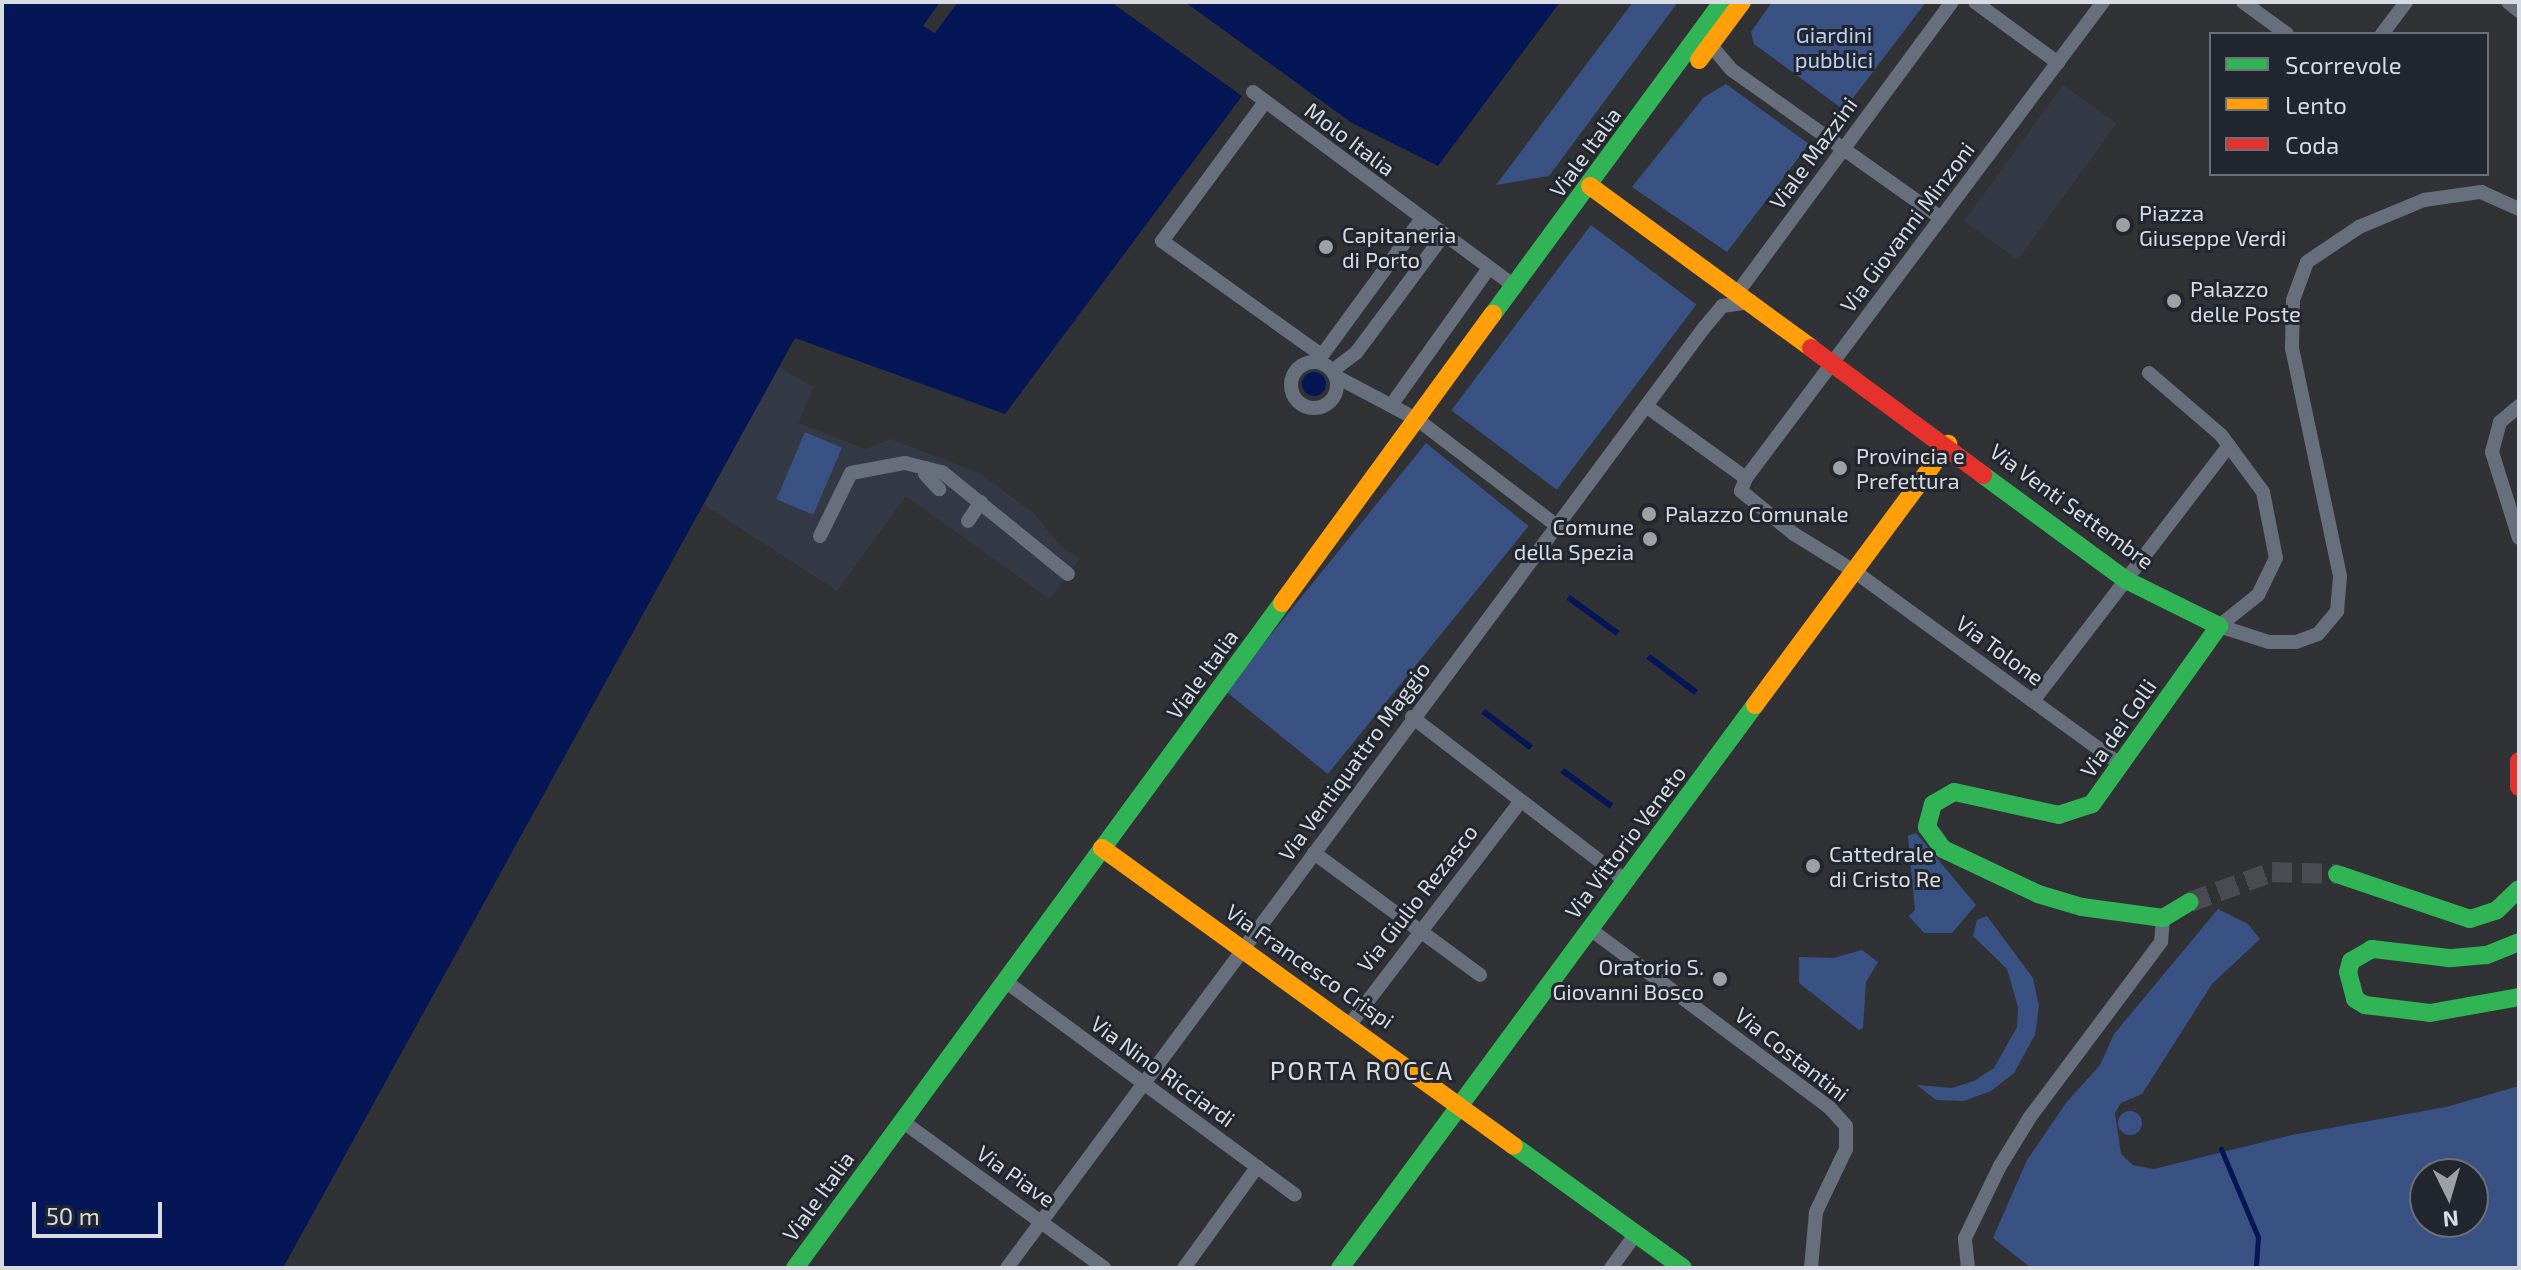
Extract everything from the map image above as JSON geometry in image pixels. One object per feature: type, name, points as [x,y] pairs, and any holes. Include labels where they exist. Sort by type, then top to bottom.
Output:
[{"type":"street","name":"Viale Italia","points":[[1647,108],[1673,96],[1742,2]]},
{"type":"street","name":"Viale Mazzini","points":[[1745,297],[1843,150],[1952,2]]},
{"type":"street","points":[[1975,2],[2058,63]]},
{"type":"street","name":"Via Giovanni Minzoni","points":[[1743,484],[2103,2]]},
{"type":"street","points":[[2243,2],[2261,7],[2285,32]]},
{"type":"street","points":[[2384,32],[2406,2]]},
{"type":"street","points":[[2508,2],[2519,11]]},
{"type":"street","name":"Viale Italia","points":[[795,1268],[1590,186],[1717,8]]},
{"type":"street","points":[[1717,8],[1708,47],[1843,150],[1941,218]]},
{"type":"street","name":"Molo Italia","points":[[1318,358],[1162,241],[1259,97],[1421,220],[1516,287]]},
{"type":"street","name":"Via Venti Settembre","points":[[1590,186],[1948,444],[2126,580],[2219,626],[2269,642],[2296,642],[2318,634],[2337,611],[2340,576],[2292,348],[2293,300],[2307,262],[2359,227],[2424,200],[2481,192],[2519,209]]},
{"type":"street","points":[[1334,373],[1337,390],[1329,403],[1314,408],[1300,403],[1292,390],[1293,376],[1302,365],[1318,358],[1421,220]]},
{"type":"street","points":[[1334,373],[1356,353],[1443,236]]},
{"type":"street","points":[[1392,404],[1489,268]]},
{"type":"street","name":"Via Ventiquattro Maggio","points":[[1007,1268],[1412,717],[1722,306],[1745,297]]},
{"type":"street","points":[[1318,358],[1334,373],[1418,420],[1557,526]]},
{"type":"street","name":"Via dei Colli","points":[[2149,373],[2198,412],[2229,446],[2263,492],[2276,558],[2258,595],[2219,626],[2092,804],[2072,814],[1954,792],[1933,804],[1927,827],[1943,849],[2002,881],[2082,907],[2163,918]]},
{"type":"street","points":[[1646,406],[1743,484],[1820,553],[1854,571]]},
{"type":"street","points":[[2519,406],[2500,422],[2492,452],[2519,538]]},
{"type":"street","name":"Via Vittorio Veneto","points":[[1340,1268],[1948,444]]},
{"type":"street","points":[[2033,701],[2229,446]]},
{"type":"street","points":[[820,536],[851,473],[905,463],[942,472],[1068,574]]},
{"type":"street","points":[[926,468],[925,474],[939,489]]},
{"type":"street","points":[[968,521],[981,502]]},
{"type":"street","name":"Via Tolone","points":[[1854,571],[2121,765]]},
{"type":"street","points":[[1412,717],[1626,881]]},
{"type":"street","points":[[2519,761],[2519,787]]},
{"type":"street","name":"Via Giulio Rezasco","points":[[1351,1023],[1419,929],[1520,802]]},
{"type":"street","name":"Via Francesco Crispi","points":[[1102,848],[1351,1023],[1683,1268]]},
{"type":"street","points":[[1314,853],[1480,975]]},
{"type":"street","points":[[2337,874],[2470,919],[2497,910],[2519,889]]},
{"type":"street","points":[[1968,1268],[1965,1238],[2000,1166],[2030,1117],[2161,942],[2163,918],[2190,902]]},
{"type":"street","name":"Via Costantini","points":[[1590,929],[1829,1107],[1846,1126],[1846,1149],[1816,1212],[1811,1268]]},
{"type":"street","points":[[2519,942],[2486,955],[2449,958],[2372,949],[2351,961],[2348,972],[2355,999],[2365,1005],[2430,1013],[2519,997]]},
{"type":"street","name":"Via Nino Ricciardi","points":[[1005,981],[1295,1195]]},
{"type":"street","name":"Via Piave","points":[[902,1121],[1104,1268]]},
{"type":"street","points":[[1184,1268],[1257,1167]]},
{"type":"street","points":[[1611,1268],[1635,1235]]},
{"type":"shaded area","points":[[2,2],[940,2],[923,26],[935,33],[958,2],[1111,2],[1242,96],[1005,414],[795,338],[283,1268],[2,1268]]},
{"type":"shaded area","points":[[1185,2],[1560,2],[1438,166],[1352,123]]},
{"type":"shaded area","points":[[2063,85],[2116,124],[2018,260],[1964,221]]},
{"type":"shaded area","points":[[778,367],[814,387],[798,423],[866,449],[891,439],[979,473],[1035,514],[1060,546],[1080,558],[1050,599],[906,496],[837,591],[703,504]]},
{"type":"shaded area","points":[[1314,372],[1323,375],[1326,384],[1323,393],[1314,396],[1305,393],[1302,384],[1305,375]]},
{"type":"shaded area","points":[[1570,595],[1619,631],[1616,636],[1566,600]]},
{"type":"shaded area","points":[[1650,654],[1698,690],[1694,695],[1646,659]]},
{"type":"shaded area","points":[[1485,709],[1533,745],[1529,750],[1481,714]]},
{"type":"shaded area","points":[[1564,768],[1613,804],[1610,809],[1560,773]]},
{"type":"green space","points":[[1633,2],[1678,2],[1549,176],[1496,185]]},
{"type":"green space","name":"Giardini pubblici","points":[[1772,2],[1926,2],[1844,110],[1754,44],[1751,32]]},
{"type":"green space","points":[[1726,84],[1809,144],[1727,252],[1632,187],[1704,97]]},
{"type":"green space","points":[[1591,225],[1696,304],[1557,490],[1451,410]]},
{"type":"green space","points":[[805,432],[842,448],[813,515],[776,499]]},
{"type":"green space","points":[[1426,443],[1529,526],[1328,774],[1225,691]]},
{"type":"green space","points":[[1916,833],[1976,905],[1952,933],[1924,933],[1909,916],[1915,910],[1908,836]]},
{"type":"green space","points":[[2218,909],[2248,924],[2260,939],[2212,984],[2142,1094],[2121,1103],[2115,1113],[2121,1154],[2133,1165],[2154,1169],[2292,1135],[2446,1107],[2519,1086],[2519,1268],[2031,1268],[1993,1238],[2027,1160],[2066,1103],[2100,1065],[2114,1034]]},
{"type":"green space","points":[[1987,916],[2033,978],[2039,1006],[2035,1035],[2014,1073],[1991,1091],[1964,1101],[1936,1100],[1917,1085],[1952,1088],[1974,1081],[1994,1068],[2017,1027],[2018,1007],[2007,969],[1973,936],[1977,920]]},
{"type":"green space","points":[[1862,950],[1878,962],[1866,982],[1863,1028],[1859,1030],[1799,983],[1799,957],[1833,958]]},
{"type":"green space","points":[[2130,1111],[2139,1114],[2142,1123],[2139,1132],[2130,1135],[2121,1132],[2118,1123],[2121,1114]]},
{"type":"waterway","points":[[2221,1149],[2258,1237],[2256,1268]]},
{"type":"tunnel","points":[[2190,902],[2272,872],[2337,874]]},
{"type":"traffic: fast","points":[[1493,314],[1722,2]]},
{"type":"traffic: fast","points":[[1983,475],[2126,580],[2219,626],[2092,804],[2059,815],[1954,792],[1933,804],[1927,827],[1943,849],[2038,894],[2082,907],[2163,918],[2190,902]]},
{"type":"traffic: fast","points":[[795,1268],[1282,603]]},
{"type":"traffic: fast","points":[[1340,1268],[1755,705]]},
{"type":"traffic: fast","points":[[2337,874],[2470,919],[2497,910],[2519,889]]},
{"type":"traffic: fast","points":[[2519,942],[2486,955],[2449,958],[2372,949],[2351,961],[2348,972],[2355,999],[2365,1005],[2430,1013],[2519,997]]},
{"type":"traffic: fast","points":[[1514,1146],[1683,1268]]},
{"type":"traffic: slow","points":[[1699,60],[1742,2]]},
{"type":"traffic: slow","points":[[1590,186],[1811,348]]},
{"type":"traffic: slow","points":[[1282,603],[1493,314]]},
{"type":"traffic: slow","points":[[1755,705],[1948,444]]},
{"type":"traffic: slow","points":[[1102,848],[1514,1146]]},
{"type":"traffic: jam","points":[[1811,348],[1983,475]]},
{"type":"traffic: jam","points":[[2519,761],[2519,787]]},
{"type":"place","name":"Piazza Giuseppe Verdi","points":[[2123,225]]},
{"type":"place","name":"Capitaneria di Porto","points":[[1326,247]]},
{"type":"place","name":"Palazzo delle Poste","points":[[2174,301]]},
{"type":"place","name":"Provincia e Prefettura","points":[[1840,468]]},
{"type":"place","name":"Palazzo Comunale","points":[[1649,514]]},
{"type":"place","name":"Comune della Spezia","points":[[1650,539]]},
{"type":"place","name":"Cattedrale di Cristo Re","points":[[1813,866]]},
{"type":"place","name":"Oratorio S. Giovanni Bosco","points":[[1720,979]]},
{"type":"district","name":"PORTA ROCCA","points":[[1362,1070]]}]
